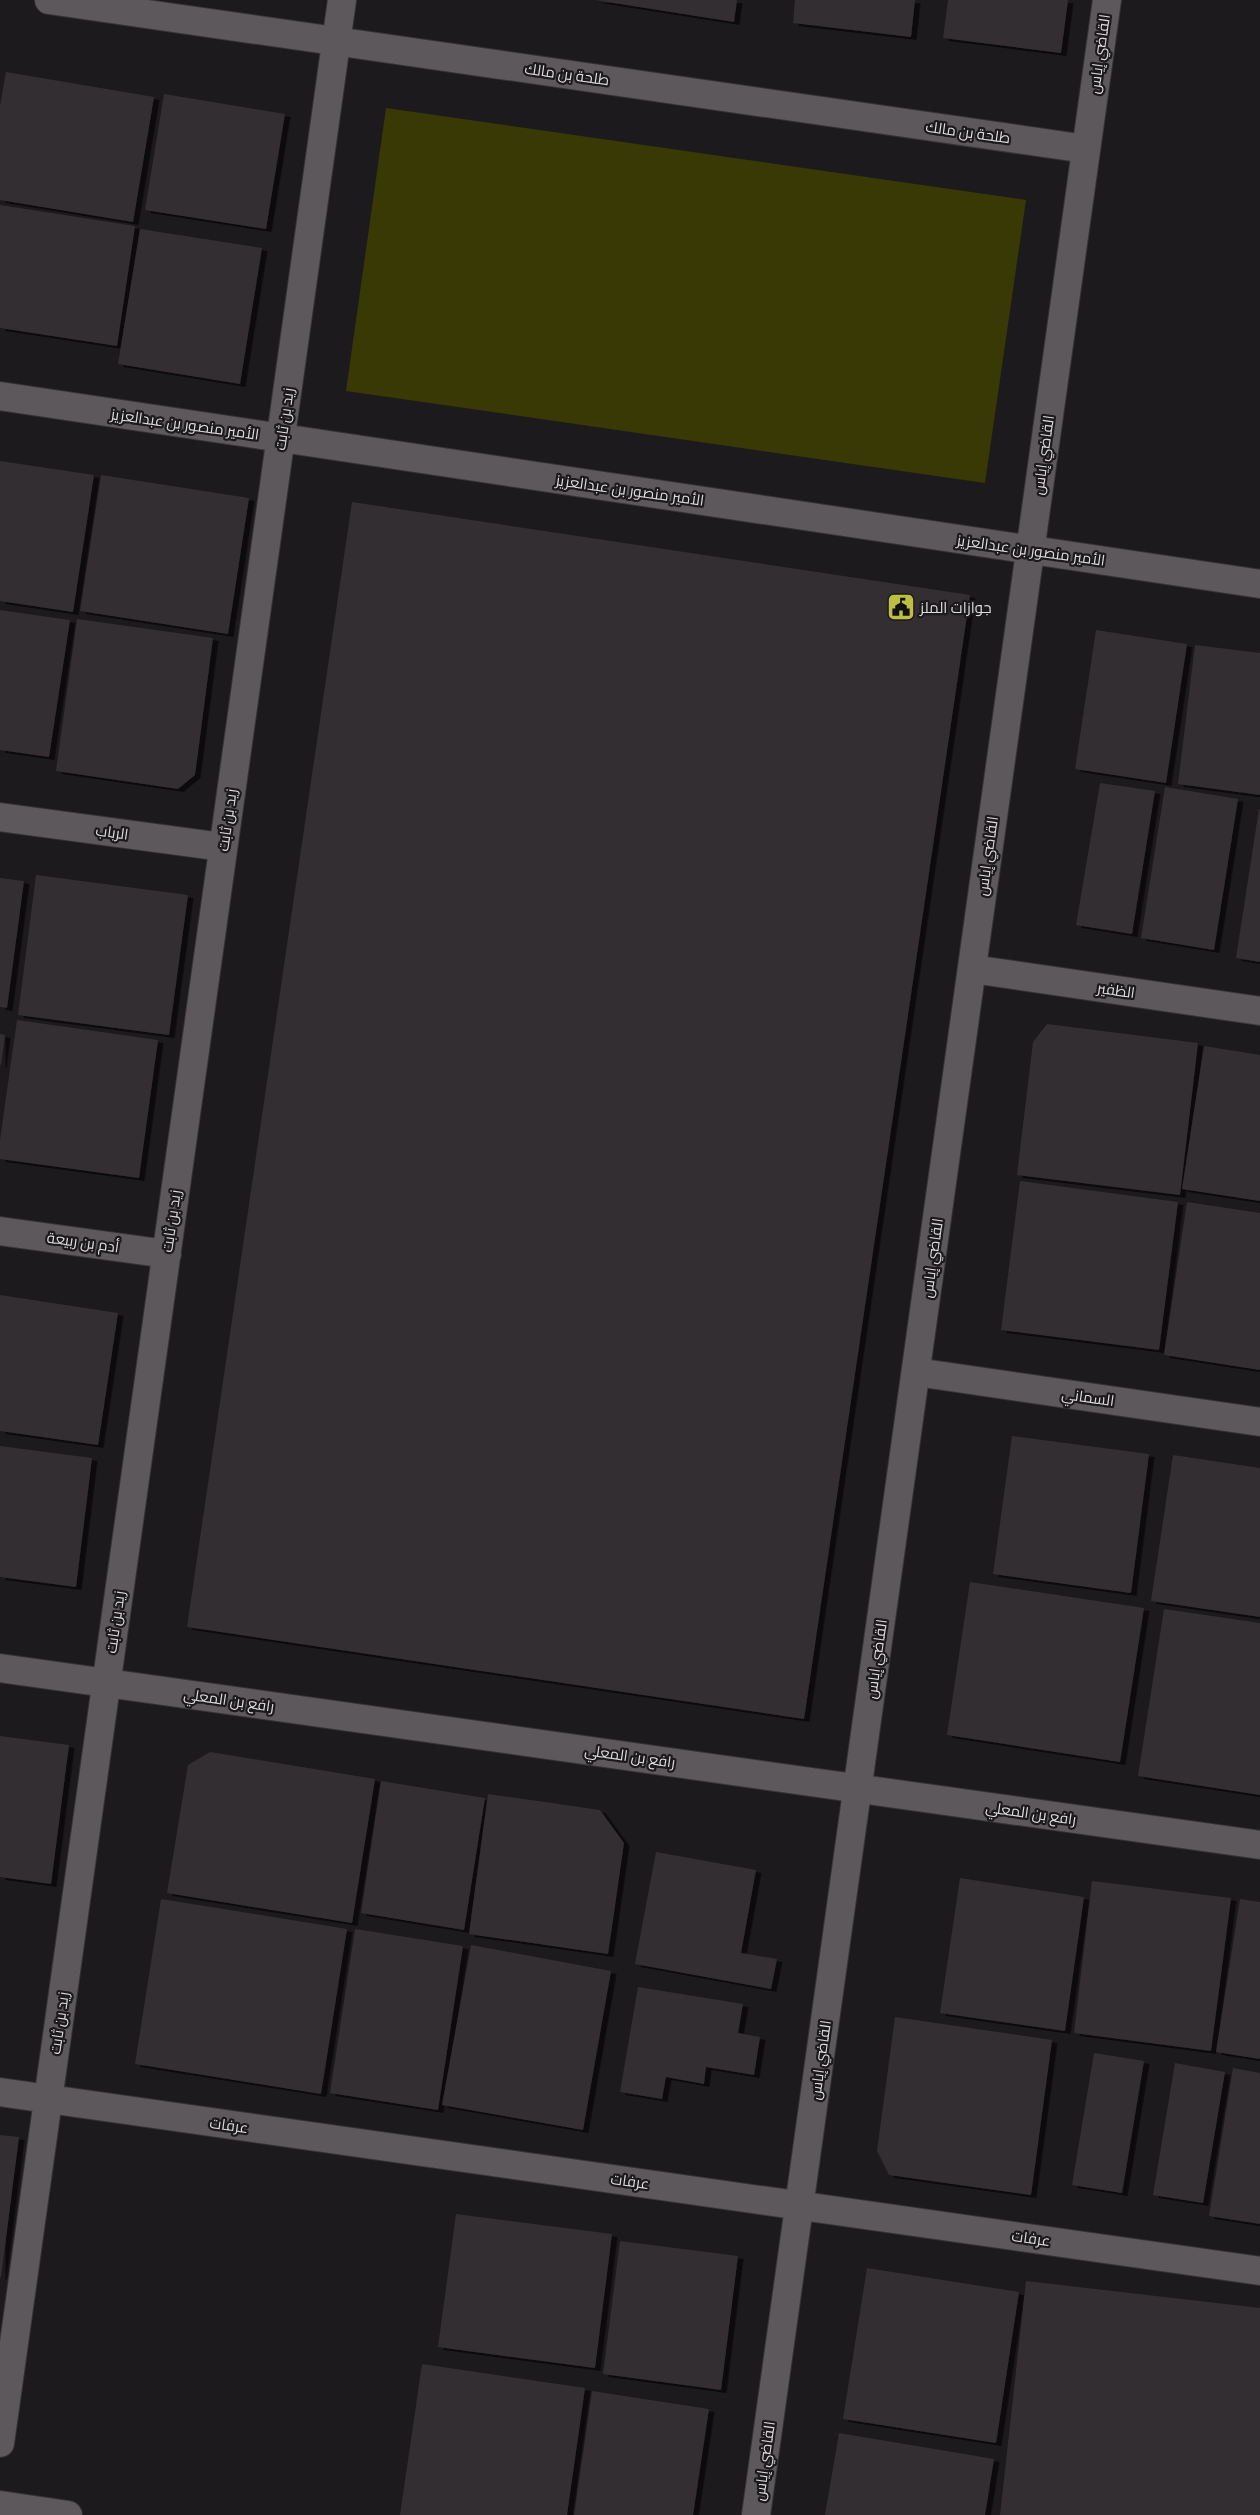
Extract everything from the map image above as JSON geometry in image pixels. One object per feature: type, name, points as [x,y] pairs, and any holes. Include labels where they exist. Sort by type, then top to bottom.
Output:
[{"type":"street","name":"طلحة بن مالك","points":[[49,0],[1086,149]]},
{"type":"street","name":"زيد بن ثابت","points":[[0,2443],[342,0]]},
{"type":"street","name":"القاضي إياس","points":[[756,2515],[1106,0]]},
{"type":"street","name":"الأمير منصور بن عبدالعزيز","points":[[0,396],[1260,584]]},
{"type":"street","name":"الرباب","points":[[0,817],[223,847]]},
{"type":"street","name":"الظفير","points":[[972,969],[1260,1011]]},
{"type":"street","name":"أدم بن ربيعة","points":[[0,1231],[167,1254]]},
{"type":"street","name":"السماني","points":[[916,1372],[1260,1422]]},
{"type":"street","name":"رافع بن المعلي","points":[[0,1668],[1260,1845]]},
{"type":"street","name":"عرفات","points":[[0,2092],[1260,2271]]},
{"type":"street","points":[[0,2505],[68,2515]]},
{"type":"shaded area","points":[[386,108],[1026,200],[985,483],[346,391]]},
{"type":"building","points":[[595,0],[737,0],[734,22]]},
{"type":"building","points":[[795,0],[915,0],[911,37],[793,23]]},
{"type":"building","points":[[948,0],[1068,0],[1061,53],[943,38]]},
{"type":"building","points":[[6,72],[154,97],[133,222],[0,200],[0,106]]},
{"type":"building","points":[[164,94],[285,114],[266,229],[145,210]]},
{"type":"building","points":[[0,205],[135,226],[117,346],[0,328]]},
{"type":"building","points":[[140,229],[262,248],[240,384],[118,364]]},
{"type":"building","points":[[0,461],[94,475],[73,612],[0,601]]},
{"type":"building","points":[[101,475],[249,498],[228,634],[80,611]]},
{"type":"building","name":"جوازات الملز","points":[[352,502],[970,595],[804,1719],[187,1627]]},
{"type":"building","points":[[0,610],[70,620],[49,757],[0,750]]},
{"type":"building","points":[[77,619],[213,638],[195,775],[178,789],[56,771]]},
{"type":"building","points":[[1096,630],[1187,644],[1166,783],[1075,769]]},
{"type":"building","points":[[1195,645],[1260,653],[1260,795],[1178,784]]},
{"type":"building","points":[[1100,783],[1155,791],[1132,934],[1076,925]]},
{"type":"building","points":[[1165,787],[1238,799],[1214,950],[1141,938]]},
{"type":"building","points":[[1260,809],[1260,962],[1236,958]]},
{"type":"building","points":[[36,875],[188,895],[169,1035],[18,1015]]},
{"type":"building","points":[[0,878],[24,881],[7,1008],[0,1007]]},
{"type":"building","points":[[17,1020],[158,1040],[139,1178],[0,1159],[0,1140]]},
{"type":"building","points":[[1047,1024],[1198,1043],[1180,1195],[1017,1175],[1033,1042]]},
{"type":"building","points":[[0,1034],[5,1035],[1,1065],[0,1065]]},
{"type":"building","points":[[1204,1046],[1260,1055],[1260,1201],[1182,1189]]},
{"type":"building","points":[[1020,1181],[1178,1202],[1159,1350],[1001,1330]]},
{"type":"building","points":[[1187,1202],[1260,1213],[1260,1370],[1164,1355]]},
{"type":"building","points":[[0,1295],[118,1313],[98,1445],[0,1431]]},
{"type":"building","points":[[1012,1436],[1149,1454],[1131,1593],[993,1574]]},
{"type":"building","points":[[0,1446],[92,1458],[76,1587],[0,1577]]},
{"type":"building","points":[[1173,1455],[1260,1468],[1260,1617],[1151,1601]]},
{"type":"building","points":[[970,1582],[1144,1608],[1120,1762],[947,1735]]},
{"type":"building","points":[[1164,1609],[1260,1623],[1260,1795],[1138,1776]]},
{"type":"building","points":[[0,1736],[69,1745],[51,1884],[0,1877]]},
{"type":"building","points":[[210,1752],[375,1779],[352,1923],[167,1893],[188,1765]]},
{"type":"building","points":[[381,1781],[485,1798],[464,1930],[361,1913]]},
{"type":"building","points":[[488,1794],[600,1810],[624,1843],[608,1954],[469,1934]]},
{"type":"building","points":[[656,1852],[756,1870],[741,1953],[777,1959],[771,1989],[635,1964]]},
{"type":"building","points":[[960,1878],[1084,1897],[1065,2031],[940,2013]]},
{"type":"building","points":[[1092,1881],[1231,1898],[1211,2051],[1074,2033]]},
{"type":"building","points":[[161,1899],[347,1929],[321,2094],[135,2064]]},
{"type":"building","points":[[1240,1899],[1260,1902],[1260,2059],[1216,2052]]},
{"type":"building","points":[[355,1929],[463,1946],[438,2110],[330,2093]]},
{"type":"building","points":[[471,1945],[611,1971],[583,2130],[442,2105]]},
{"type":"building","points":[[638,1987],[743,2004],[738,2033],[760,2037],[754,2075],[706,2067],[704,2084],[666,2077],[662,2099],[620,2092]]},
{"type":"building","points":[[895,2017],[1052,2040],[1031,2195],[889,2175],[877,2151]]},
{"type":"building","points":[[1094,2053],[1144,2061],[1122,2193],[1072,2185]]},
{"type":"building","points":[[1175,2063],[1225,2072],[1203,2203],[1153,2195]]},
{"type":"building","points":[[1233,2068],[1260,2073],[1260,2224],[1209,2216]]},
{"type":"building","points":[[0,2135],[19,2137],[1,2277],[0,2277]]},
{"type":"building","points":[[456,2214],[612,2234],[595,2368],[438,2347]]},
{"type":"building","points":[[620,2241],[738,2256],[721,2390],[603,2374]]},
{"type":"building","points":[[867,2268],[1019,2292],[996,2443],[843,2419]]},
{"type":"building","points":[[1026,2281],[1260,2308],[1260,2515],[1000,2515]]},
{"type":"building","points":[[422,2364],[585,2388],[567,2515],[400,2515]]},
{"type":"building","points":[[592,2391],[709,2409],[693,2515],[574,2515]]},
{"type":"building","points":[[839,2433],[994,2459],[985,2515],[825,2515]]},
{"type":"place","name":"جوازات الملز","points":[[901,607]]}]
